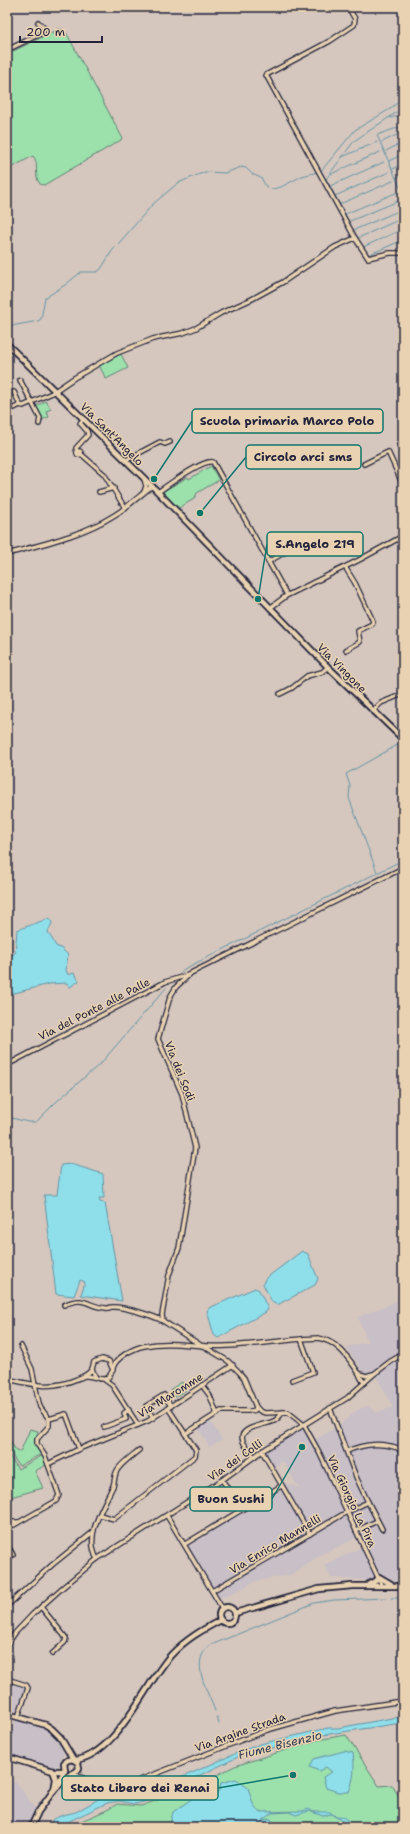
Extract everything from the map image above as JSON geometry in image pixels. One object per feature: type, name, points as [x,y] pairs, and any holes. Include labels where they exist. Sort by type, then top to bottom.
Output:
[{"type":"main road","name":"Via Sant'Angelo","points":[[7,344],[158,492],[270,608]]},
{"type":"main road","name":"Via Vingone","points":[[270,608],[328,667],[403,739]]},
{"type":"main road","points":[[366,1585],[376,1582],[379,1577],[386,1582],[397,1586]]},
{"type":"main road","points":[[235,1614],[309,1591],[366,1585],[403,1586]]},
{"type":"main road","points":[[229,1607],[233,1609],[235,1614],[235,1618],[231,1622],[226,1623],[221,1620],[219,1615],[222,1608],[229,1607]]},
{"type":"main road","points":[[53,1791],[68,1776],[78,1769],[87,1757],[107,1742],[125,1722],[170,1655],[192,1636],[221,1620]]},
{"type":"main road","points":[[7,1714],[46,1725],[52,1729],[60,1737],[73,1759],[78,1762],[78,1769]]},
{"type":"main road","points":[[7,1757],[53,1771],[64,1771],[72,1774]]},
{"type":"main road","points":[[31,1827],[38,1812],[53,1791],[64,1771],[63,1766],[66,1761],[87,1757]]},
{"type":"main road","points":[[53,1771],[56,1779],[53,1791]]},
{"type":"street","points":[[348,7],[355,19],[354,25],[330,41],[266,74],[366,257],[403,253]]},
{"type":"street","points":[[7,50],[42,33],[45,29],[38,22]]},
{"type":"street","points":[[14,408],[20,405],[23,406],[52,393],[117,353],[153,339],[183,333],[196,328],[221,313],[252,299],[283,282],[335,247],[355,238]]},
{"type":"street","points":[[20,380],[40,418],[39,424]]},
{"type":"street","points":[[14,392],[20,405]]},
{"type":"street","points":[[84,418],[80,423],[87,431],[88,435],[85,440],[78,445],[79,453],[104,473],[125,508]]},
{"type":"street","points":[[126,460],[160,442],[165,444],[170,442]]},
{"type":"street","points":[[403,443],[399,445],[403,454]]},
{"type":"street","points":[[364,464],[388,452],[403,485]]},
{"type":"street","points":[[158,492],[196,468],[211,461],[215,464],[287,595]]},
{"type":"street","points":[[144,478],[146,486],[144,493]]},
{"type":"street","points":[[7,554],[84,531],[107,520],[125,508],[152,486]]},
{"type":"street","points":[[99,492],[114,488]]},
{"type":"street","points":[[268,562],[312,537]]},
{"type":"street","points":[[270,608],[287,595],[402,538]]},
{"type":"street","points":[[345,567],[355,583],[373,621],[371,625],[358,631],[360,642],[346,650]]},
{"type":"street","points":[[280,694],[292,688],[307,676],[322,672],[328,667]]},
{"type":"street","points":[[373,711],[381,703],[403,694]]},
{"type":"street","name":"Via dei Sodi","points":[[163,1322],[162,1315],[169,1275],[179,1248],[195,1148],[182,1094],[158,1039],[170,997],[176,987],[191,973],[403,868]]},
{"type":"street","name":"Via del Ponte alle Palle","points":[[7,1065],[166,982],[191,973]]},
{"type":"street","points":[[64,1305],[73,1301],[82,1301],[107,1309],[112,1307],[138,1312],[157,1318],[233,1365],[244,1378],[256,1407],[265,1413],[289,1413],[304,1425]]},
{"type":"street","points":[[112,1385],[111,1376],[117,1361],[132,1350],[145,1346],[166,1343],[204,1347],[318,1338],[338,1346],[365,1382]]},
{"type":"street","points":[[292,1380],[313,1372],[301,1339]]},
{"type":"street","points":[[194,1340],[194,1346]]},
{"type":"street","points":[[7,1526],[14,1525],[57,1499],[59,1492],[48,1464],[36,1444],[36,1438],[50,1426],[49,1419],[40,1407],[32,1369],[21,1346]]},
{"type":"street","name":"Via dei Colli","points":[[7,1643],[21,1626],[41,1607],[97,1559],[167,1516],[222,1480],[262,1451],[347,1398],[374,1374],[403,1354]]},
{"type":"street","points":[[7,1379],[44,1387],[60,1386],[85,1376],[92,1369],[94,1362],[99,1359],[117,1361]]},
{"type":"street","points":[[109,1361],[113,1368]]},
{"type":"street","name":"Via Maromme","points":[[48,1464],[79,1449],[153,1418],[233,1365]]},
{"type":"street","points":[[92,1369],[96,1378]]},
{"type":"street","points":[[362,1377],[374,1374]]},
{"type":"street","points":[[85,1376],[105,1380],[112,1385],[138,1425]]},
{"type":"street","points":[[105,1380],[111,1376]]},
{"type":"street","points":[[359,1388],[362,1377]]},
{"type":"street","points":[[204,1388],[210,1396],[217,1414]]},
{"type":"street","points":[[100,1515],[114,1519],[194,1458],[196,1450],[185,1434],[164,1396],[146,1406],[153,1418]]},
{"type":"street","points":[[185,1434],[222,1411],[252,1411],[256,1407]]},
{"type":"street","points":[[330,1408],[356,1477],[382,1529]]},
{"type":"street","points":[[104,1428],[126,1419],[124,1413],[129,1410]]},
{"type":"street","points":[[49,1419],[71,1412]]},
{"type":"street","points":[[254,1457],[243,1442],[242,1438],[244,1432],[248,1429],[273,1422],[283,1412]]},
{"type":"street","points":[[66,1414],[79,1449]]},
{"type":"street","points":[[68,1419],[73,1418]]},
{"type":"street","points":[[70,1424],[75,1422]]},
{"type":"street","name":"Via Giorgio La Pira","points":[[304,1425],[319,1452],[382,1586]]},
{"type":"street","points":[[74,1436],[79,1434]]},
{"type":"street","points":[[347,1450],[374,1443],[388,1444],[398,1448],[403,1455]]},
{"type":"street","points":[[398,1448],[403,1446]]},
{"type":"street","points":[[97,1559],[94,1551],[94,1532],[100,1515],[115,1481],[118,1469],[138,1450]]},
{"type":"street","points":[[262,1451],[310,1534]]},
{"type":"street","points":[[222,1480],[243,1510]]},
{"type":"street","points":[[184,1544],[282,1486]]},
{"type":"street","name":"Via Enrico Mannelli","points":[[212,1592],[347,1512],[368,1502]]},
{"type":"street","points":[[167,1516],[222,1608]]},
{"type":"street","points":[[356,1531],[377,1521]]},
{"type":"street","points":[[7,1522],[18,1522]]},
{"type":"street","points":[[7,1606],[58,1560],[94,1532]]},
{"type":"street","points":[[7,1544],[13,1555]]},
{"type":"street","points":[[41,1607],[66,1638],[65,1642],[52,1654]]},
{"type":"street","points":[[7,1679],[26,1685],[28,1688],[18,1717]]},
{"type":"street","name":"Via Argine Strada","points":[[72,1774],[86,1779],[136,1782],[267,1730],[336,1711],[403,1701]]},
{"type":"street","points":[[78,1769],[82,1777],[86,1779]]},
{"type":"shaded area","points":[[403,1299],[403,1582],[331,1578],[324,1565],[361,1548],[356,1538],[320,1555],[294,1574],[256,1581],[214,1602],[181,1543],[284,1483],[299,1488],[283,1461],[274,1467],[261,1448],[303,1422],[315,1440],[341,1424],[357,1410],[368,1406],[376,1413],[393,1407],[373,1370],[369,1373],[363,1372],[346,1347],[368,1342],[358,1317]]},
{"type":"shaded area","points":[[210,1421],[222,1439],[210,1447],[198,1428]]},
{"type":"shaded area","points":[[7,1679],[31,1687],[20,1716],[7,1711]]},
{"type":"shaded area","points":[[16,1718],[47,1728],[59,1739],[64,1752],[58,1769],[7,1754]]},
{"type":"shaded area","points":[[16,1782],[36,1809],[29,1827],[7,1827],[7,1787]]},
{"type":"green space","points":[[59,29],[63,30],[67,34],[122,137],[121,140],[44,185],[40,184],[38,181],[36,162],[33,156],[7,170],[7,54]]},
{"type":"green space","points":[[121,354],[128,368],[106,379],[99,365]]},
{"type":"green space","points":[[46,401],[51,409],[46,411],[49,417],[42,420],[36,406]]},
{"type":"green space","points":[[211,466],[219,480],[197,493],[194,499],[177,509],[162,492],[188,477],[189,479]]},
{"type":"green space","points":[[182,1382],[186,1390],[175,1397],[171,1389]]},
{"type":"green space","points":[[30,1429],[38,1431],[34,1444],[41,1454],[19,1466],[7,1448],[7,1436],[17,1452],[21,1450]]},
{"type":"green space","points":[[7,1452],[18,1469],[43,1455],[46,1465],[35,1471],[43,1488],[7,1498]]},
{"type":"green space","points":[[346,1735],[379,1786],[392,1785],[403,1803],[403,1827],[67,1827],[107,1810],[117,1804],[141,1806],[188,1789],[235,1766],[317,1740]]},
{"type":"water","points":[[50,918],[52,923],[48,932],[56,946],[68,955],[66,970],[68,975],[74,973],[79,981],[70,987],[67,983],[49,984],[7,995],[7,958],[15,953],[17,930]]},
{"type":"water","points":[[71,1164],[103,1174],[104,1198],[99,1198],[100,1202],[105,1203],[122,1301],[81,1295],[85,1282],[80,1280],[74,1296],[56,1294],[44,1195],[57,1195],[61,1165]]},
{"type":"water","points":[[302,1251],[308,1254],[318,1279],[315,1285],[277,1305],[272,1302],[263,1284],[265,1279]]},
{"type":"water","points":[[255,1288],[259,1290],[268,1309],[266,1312],[218,1338],[214,1335],[207,1311],[209,1308]]},
{"type":"water","name":"Fiume Bisenzio","points":[[403,1716],[403,1723],[323,1735],[240,1756],[144,1802],[134,1804],[119,1801],[107,1803],[57,1827],[48,1827],[53,1819],[76,1812],[102,1797],[114,1793],[135,1799],[143,1797],[158,1788],[260,1744],[328,1728],[338,1728]]},
{"type":"water","points":[[344,1751],[353,1753],[353,1778],[349,1792],[338,1792],[326,1788],[323,1777],[332,1772],[326,1767],[319,1771],[310,1767],[314,1759]]},
{"type":"water","points":[[236,1779],[248,1788],[253,1804],[259,1812],[303,1811],[309,1809],[313,1812],[330,1812],[336,1817],[346,1819],[350,1822],[352,1827],[331,1814],[323,1816],[309,1811],[296,1815],[289,1812],[272,1813],[262,1820],[271,1819],[276,1827],[166,1827],[170,1824],[173,1812],[200,1793],[208,1798],[219,1791],[221,1783]]},
{"type":"waterway","points":[[321,171],[355,130],[390,109],[403,98]]},
{"type":"waterway","points":[[359,241],[326,179],[354,141],[403,108]]},
{"type":"waterway","points":[[390,118],[403,115]]},
{"type":"waterway","points":[[403,126],[377,135],[403,194]]},
{"type":"waterway","points":[[382,142],[403,132]]},
{"type":"waterway","points":[[342,157],[377,142]]},
{"type":"waterway","points":[[386,151],[403,142]]},
{"type":"waterway","points":[[331,174],[380,152]]},
{"type":"waterway","points":[[389,161],[403,154]]},
{"type":"waterway","points":[[330,186],[384,162]]},
{"type":"waterway","points":[[393,169],[403,164]]},
{"type":"waterway","points":[[7,330],[11,326],[38,321],[41,319],[45,298],[81,272],[97,272],[101,269],[112,251],[153,204],[178,183],[205,172],[225,173],[241,167],[246,168],[252,174],[261,178],[267,188],[273,189],[281,187],[302,176],[318,172]]},
{"type":"waterway","points":[[335,196],[389,172]]},
{"type":"waterway","points":[[396,178],[403,174]]},
{"type":"waterway","points":[[340,204],[393,181]]},
{"type":"waterway","points":[[345,214],[398,192]]},
{"type":"waterway","points":[[350,221],[401,200]]},
{"type":"waterway","points":[[354,230],[403,209]]},
{"type":"waterway","points":[[358,238],[403,218]]},
{"type":"waterway","points":[[363,247],[403,229]]},
{"type":"waterway","points":[[368,255],[403,240]]},
{"type":"waterway","points":[[377,872],[349,798],[350,786],[346,774],[403,742]]},
{"type":"waterway","points":[[180,973],[184,969],[403,860]]},
{"type":"waterway","points":[[7,1117],[28,1122],[36,1122],[56,1102],[101,1063],[166,988]]},
{"type":"waterway","points":[[215,1711],[200,1667],[204,1651],[211,1645],[314,1603],[334,1600],[386,1598]]},
{"type":"waterway","points":[[391,1598],[403,1598]]},
{"type":"waterway","points":[[217,1717],[219,1724]]},
{"type":"place","name":"Scuola primaria Marco Polo","points":[[154,479]]},
{"type":"place","name":"Circolo arci sms","points":[[200,513]]},
{"type":"place","name":"S.Angelo 219","points":[[258,599]]},
{"type":"place","name":"Buon Sushi","points":[[302,1447]]},
{"type":"place","name":"Stato Libero dei Renai","points":[[293,1775]]}]
